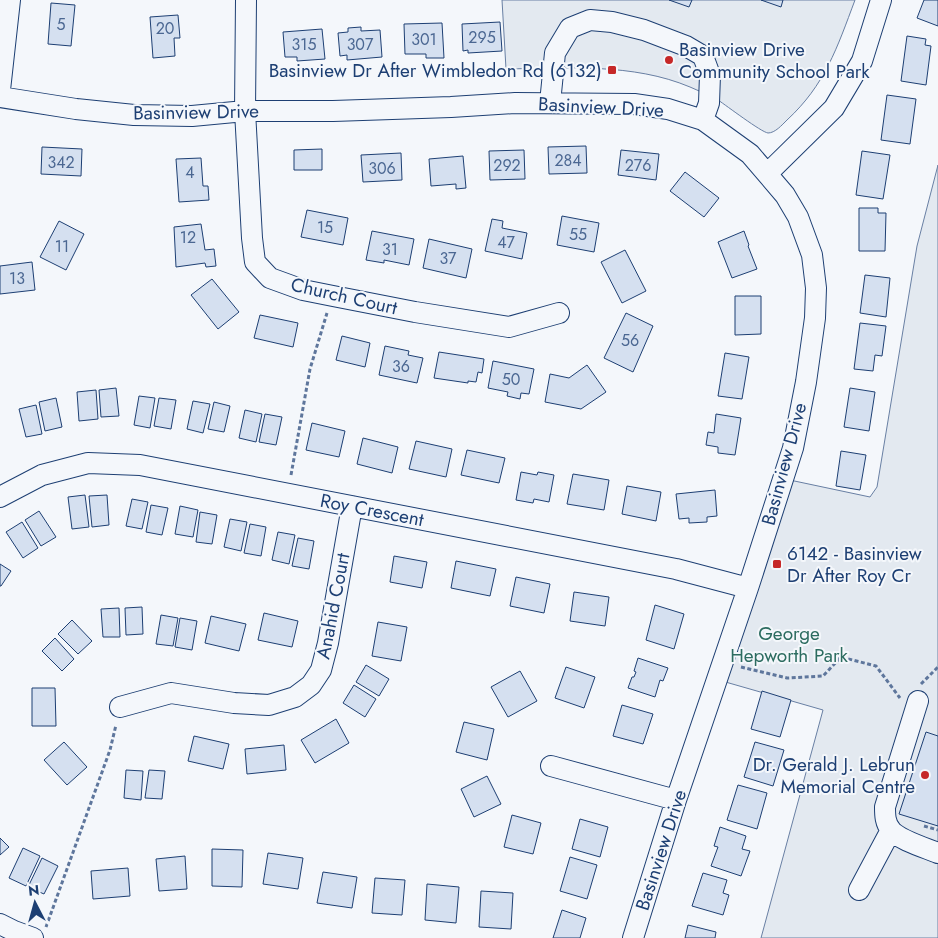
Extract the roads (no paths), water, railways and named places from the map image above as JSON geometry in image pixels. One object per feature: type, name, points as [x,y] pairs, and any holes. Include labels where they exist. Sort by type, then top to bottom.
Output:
[{"type":"street","points":[[0,90],[10,0]]},
{"type":"street","name":"Church Court","points":[[246,0],[245,111],[251,230],[255,262],[270,278],[303,290],[332,296],[414,312],[509,327],[559,313]]},
{"type":"street","points":[[768,173],[834,108],[862,61],[880,0]]},
{"type":"street","points":[[550,103],[555,53],[570,28],[590,20],[612,22],[644,30],[686,46],[703,56],[710,75],[709,103],[703,120]]},
{"type":"street","name":"Basinview Drive","points":[[0,97],[76,109],[134,115],[192,116],[245,111],[333,111],[550,103],[634,104],[668,109],[703,120],[750,154],[786,195],[798,217],[812,255],[816,288],[815,318],[806,382],[793,448],[676,800],[633,938]]},
{"type":"street","name":"Roy Crescent","points":[[0,497],[42,476],[88,463],[140,464],[676,569],[748,588]]},
{"type":"street","name":"Anahid Court","points":[[120,707],[171,693],[234,703],[269,705],[295,697],[311,685],[321,670],[328,643],[352,506]]},
{"type":"street","points":[[916,708],[885,807],[886,821],[891,830],[899,836],[938,853]]},
{"type":"street","points":[[551,766],[676,800]]},
{"type":"street","points":[[859,890],[891,830]]},
{"type":"street","points":[[0,924],[14,931],[39,933]]},
{"type":"place","name":"Basinview Drive Community School Park","points":[[669,60]]},
{"type":"place","name":"Basinview Dr After Wimbledon Rd (6132)","points":[[612,70]]},
{"type":"place","name":"6142 - Basinview Dr After Roy Cr","points":[[777,564]]},
{"type":"place","name":"Dr. Gerald J. Lebrun Memorial Centre","points":[[925,775]]},
{"type":"park label","name":"George Hepworth Park","points":[[789,644]]}]
